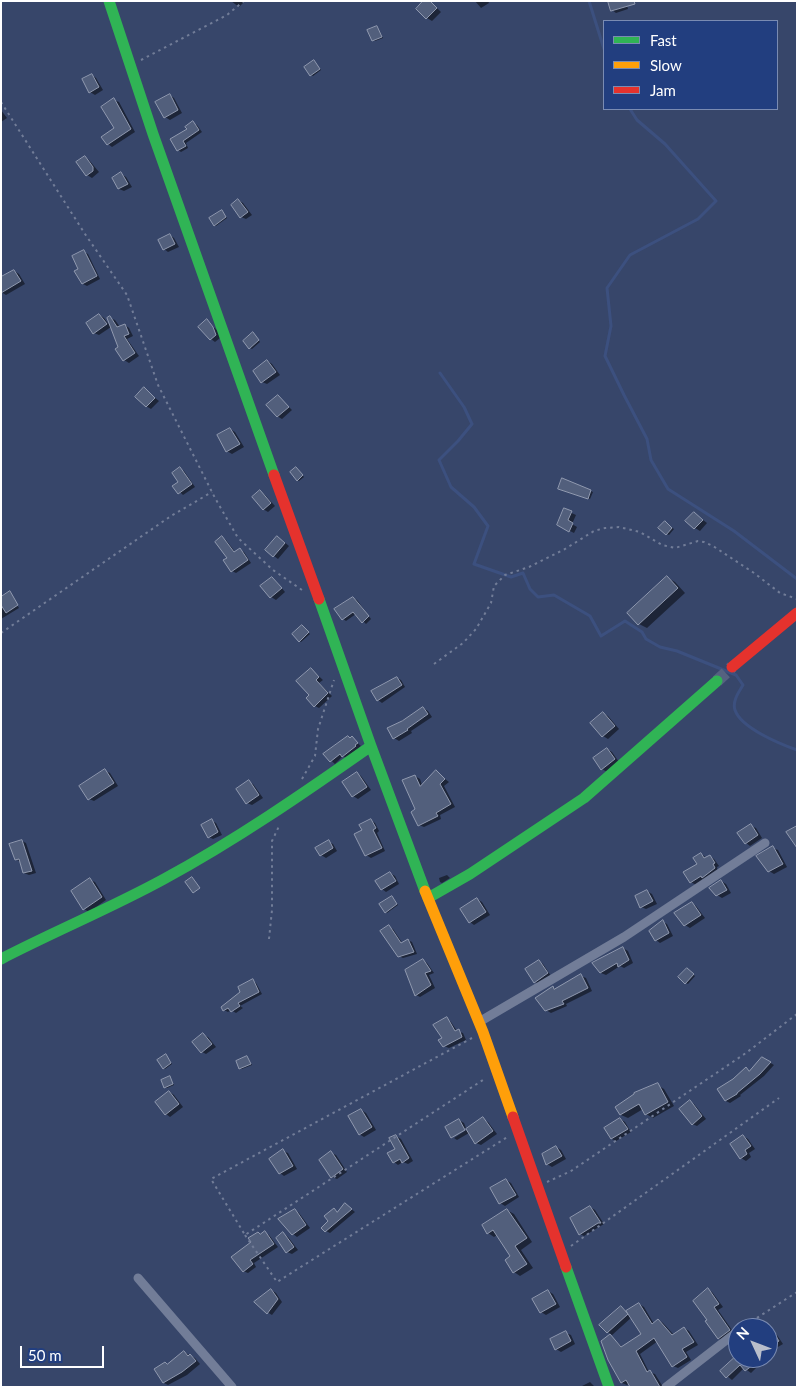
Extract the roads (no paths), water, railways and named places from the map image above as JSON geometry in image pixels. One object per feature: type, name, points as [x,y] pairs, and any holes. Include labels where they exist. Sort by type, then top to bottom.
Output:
[{"type":"street","points":[[109,1],[371,746],[428,898],[481,1027],[608,1387]]},
{"type":"street","points":[[732,667],[797,612]]},
{"type":"street","points":[[428,898],[470,874],[584,798],[717,681]]},
{"type":"street","points":[[1,959],[134,895],[236,837],[306,792],[371,746]]},
{"type":"street","points":[[481,1027],[624,937],[765,843]]},
{"type":"street","points":[[138,1278],[232,1387]]},
{"type":"street","points":[[666,1387],[728,1338]]},
{"type":"waterway","points":[[589,1],[603,46]]},
{"type":"waterway","points":[[631,110],[637,120],[665,144],[716,201],[698,219],[630,255],[607,288],[611,326],[605,356],[647,439],[651,460],[668,489],[734,531],[797,579]]},
{"type":"waterway","points":[[440,373],[464,407],[472,424],[439,460],[451,487],[474,507],[488,526],[474,564],[511,577],[523,573],[530,589],[538,597],[554,595],[590,616],[601,636],[625,621],[642,632],[646,639],[660,647],[677,651],[736,675],[743,685],[734,703],[739,717],[753,729],[797,750]]},
{"type":"tunnel","points":[[717,681],[732,667]]}]
